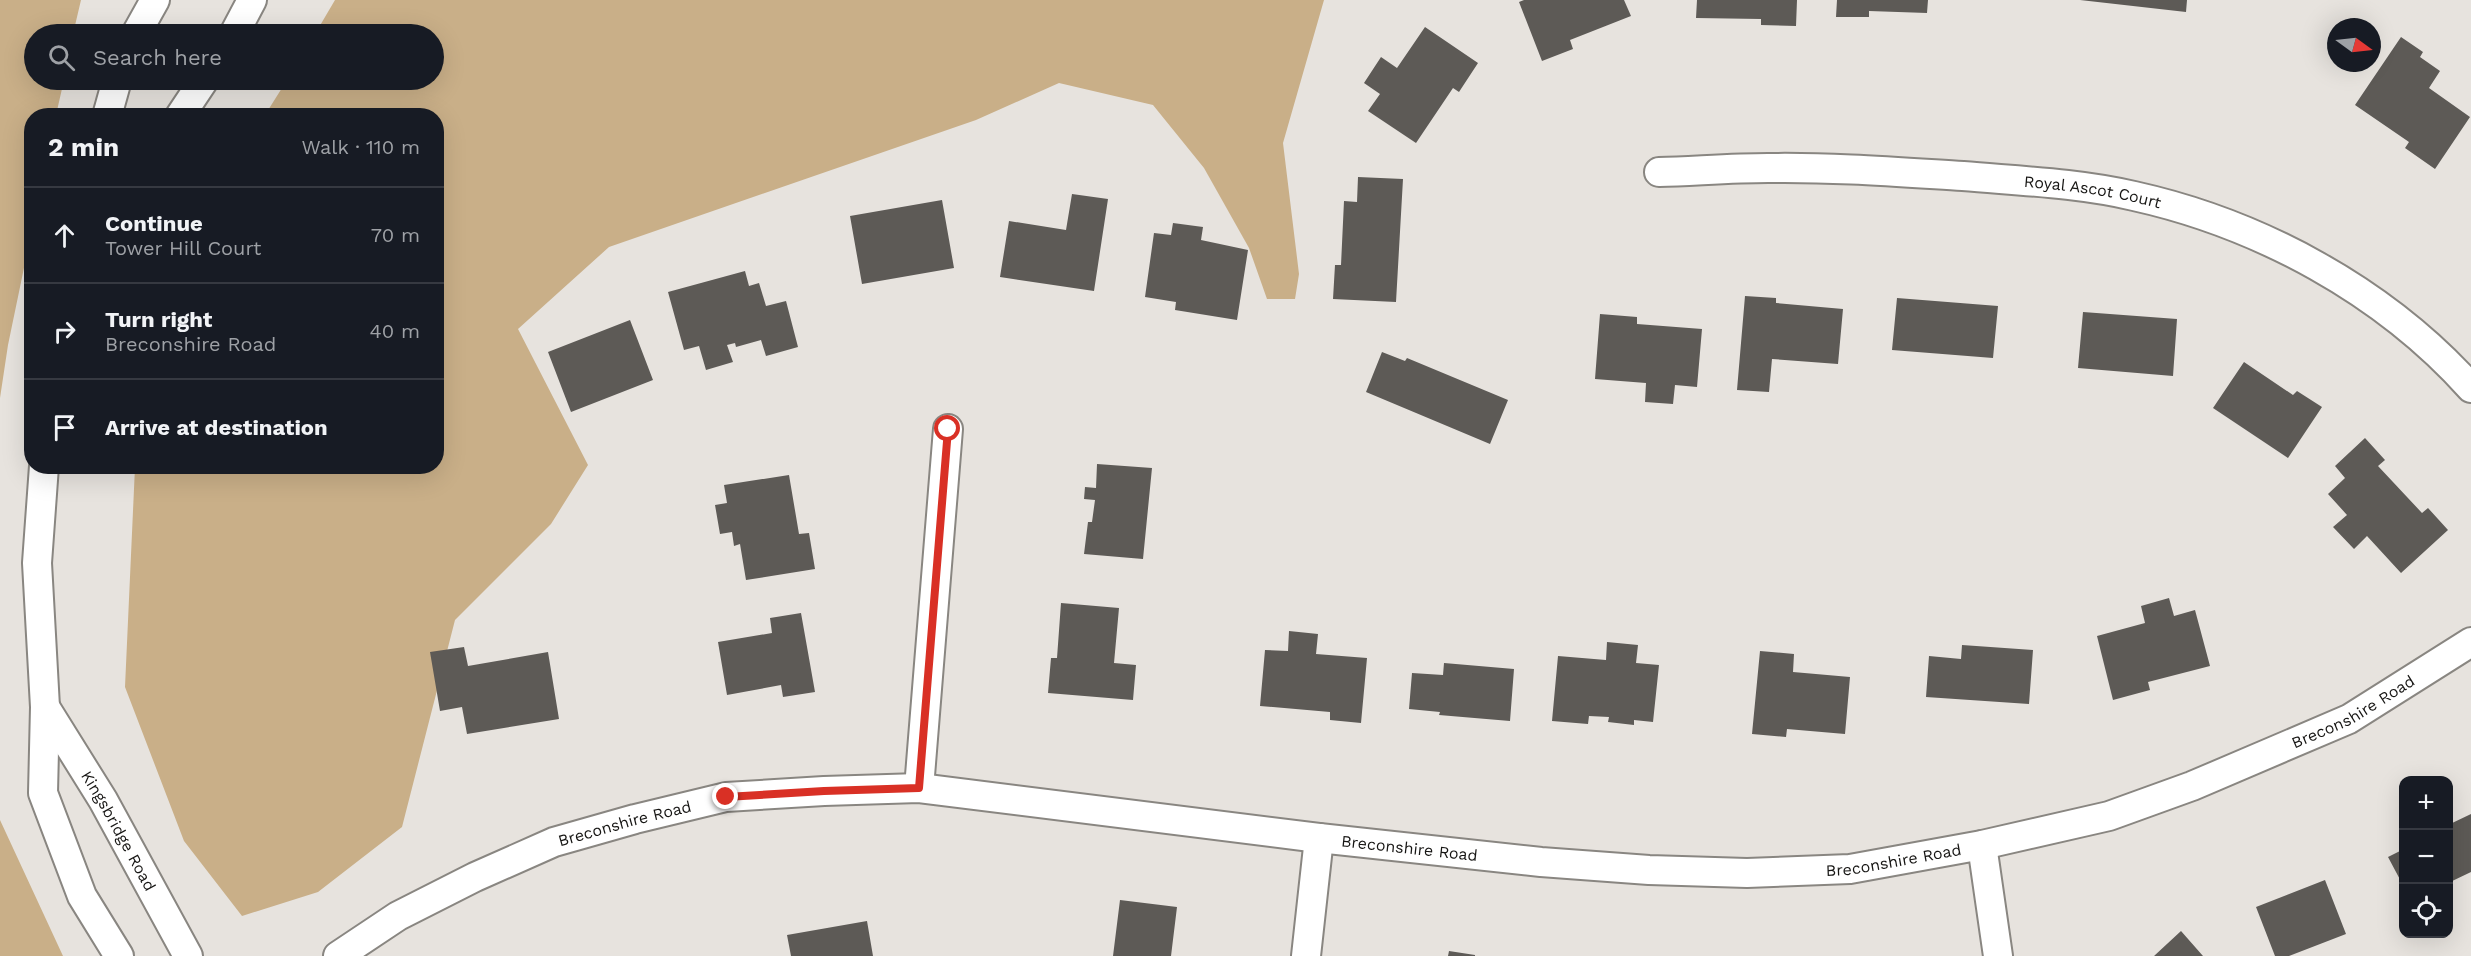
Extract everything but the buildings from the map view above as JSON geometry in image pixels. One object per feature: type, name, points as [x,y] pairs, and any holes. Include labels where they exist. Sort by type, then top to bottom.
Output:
[{"type":"street","points":[[142,24],[155,0]]},
{"type":"street","points":[[239,24],[252,0]]},
{"type":"street","points":[[109,108],[114,90]]},
{"type":"street","points":[[185,108],[197,90]]},
{"type":"street","name":"Royal Ascot Court","points":[[1659,172],[1768,168],[1890,171],[2061,184],[2133,195],[2199,214],[2271,243],[2332,276],[2398,319],[2455,370],[2471,388]]},
{"type":"street","points":[[919,788],[948,429]]},
{"type":"street","name":"Kingsbridge Road","points":[[43,474],[37,563],[45,707],[43,793],[82,896],[119,956]]},
{"type":"street","name":"Breconshire Road","points":[[338,956],[398,916],[475,877],[554,842],[623,822],[726,797],[824,791],[919,788],[1319,838],[1541,862],[1649,870],[1747,873],[1850,869],[1982,845],[2109,816],[2275,752],[2349,719],[2471,642]]},
{"type":"street","name":"Kingsbridge Road","points":[[45,707],[103,801],[188,956]]},
{"type":"street","points":[[1306,956],[1319,838]]},
{"type":"street","points":[[1982,845],[1998,956]]},
{"type":"shaded area","points":[[0,0],[81,0],[75,24],[24,24],[24,90],[62,90],[58,108],[24,108],[24,268],[0,398]]},
{"type":"shaded area","points":[[335,0],[1324,0],[1283,143],[1299,274],[1295,299],[1267,299],[1249,248],[1204,168],[1153,105],[1059,83],[976,120],[609,247],[518,329],[588,465],[551,524],[455,620],[402,827],[318,892],[242,916],[184,841],[125,687],[135,474],[444,474],[444,108],[269,108],[281,90],[444,90],[444,24],[321,24]]},
{"type":"shaded area","points":[[0,820],[63,956],[0,956]]},
{"type":"route","points":[[726,797],[919,788],[948,429]]}]
